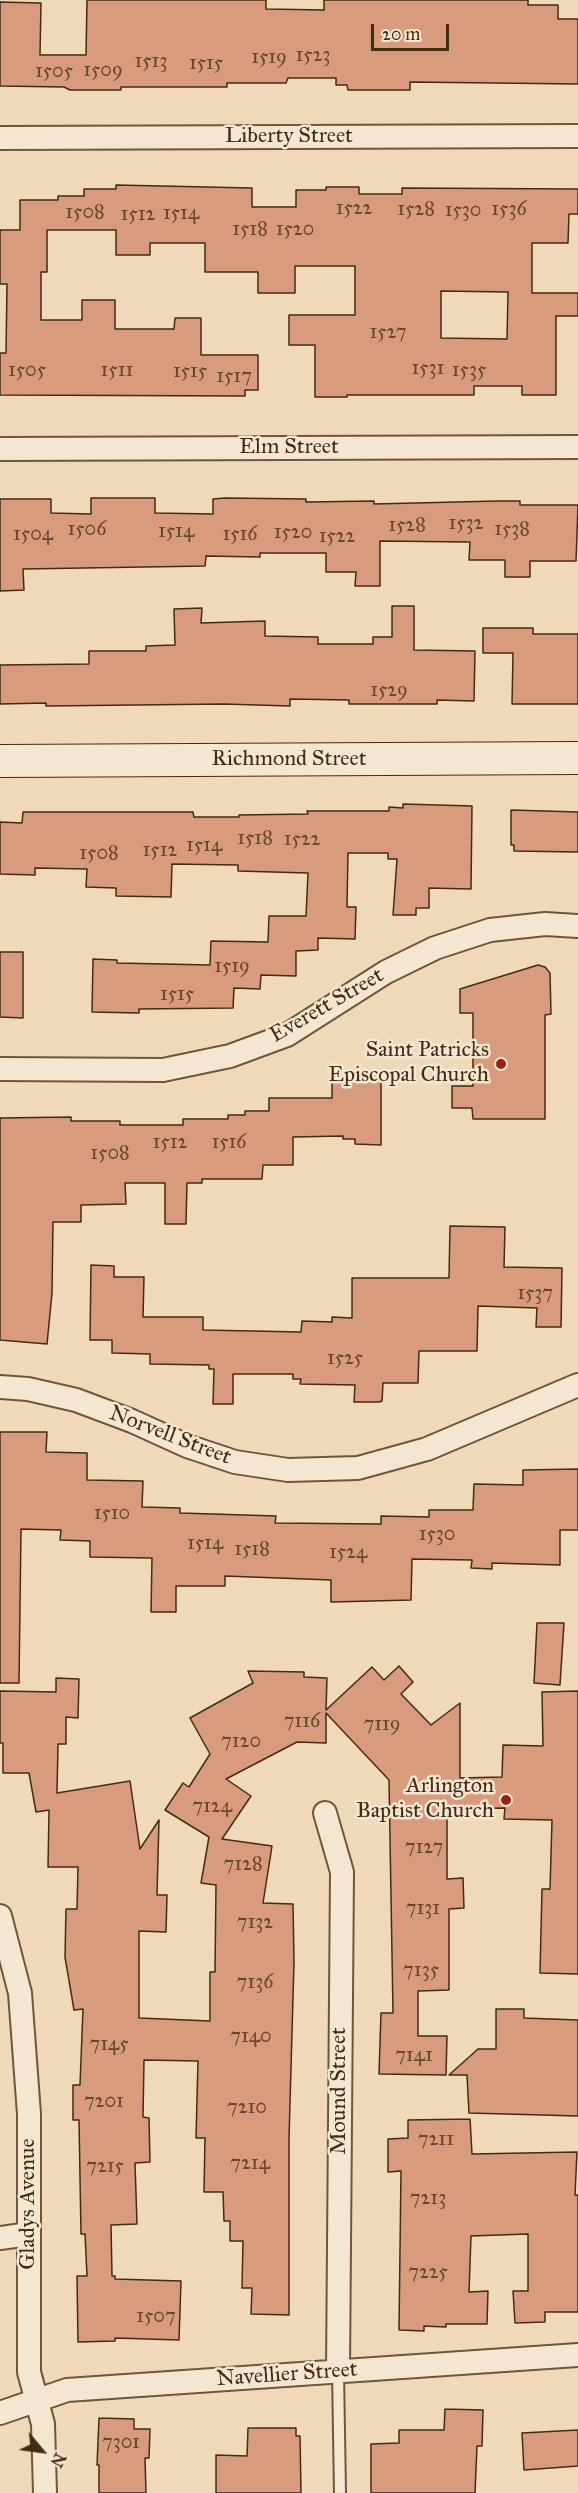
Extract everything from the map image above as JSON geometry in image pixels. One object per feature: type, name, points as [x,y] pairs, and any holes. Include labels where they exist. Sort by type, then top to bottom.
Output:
[{"type":"street","name":"Liberty Street","points":[[0,138],[578,136]]},
{"type":"street","name":"Elm Street","points":[[0,449],[578,447]]},
{"type":"street","name":"Richmond Street","points":[[0,761],[578,758]]},
{"type":"street","name":"Everett Street","points":[[0,1069],[163,1070],[230,1056],[287,1035],[386,972],[435,948],[490,930],[545,924],[578,926]]},
{"type":"street","name":"Norvell Street","points":[[0,1387],[28,1389],[76,1400],[132,1421],[187,1446],[236,1462],[288,1470],[358,1468],[427,1449],[578,1385]]},
{"type":"street","name":"Mound Street","points":[[325,1813],[342,1872],[338,2371]]},
{"type":"street","name":"Gladys Avenue","points":[[0,1916],[20,1993],[29,2114],[29,2372],[43,2424],[45,2493]]},
{"type":"street","points":[[0,2238],[29,2234]]},
{"type":"street","name":"Navellier Street","points":[[0,2413],[67,2391],[578,2355]]},
{"type":"lane","points":[[338,2371],[340,2493]]},
{"type":"building","points":[[87,0],[266,0],[266,9],[324,10],[324,0],[528,0],[528,5],[558,5],[558,19],[578,19],[578,84],[410,82],[410,90],[348,90],[347,85],[336,85],[336,78],[288,78],[286,83],[227,83],[227,87],[121,87],[121,90],[0,86],[0,2],[41,3],[40,55],[86,55]]},
{"type":"building","points":[[116,185],[252,188],[252,207],[296,207],[296,190],[326,190],[326,187],[359,187],[359,194],[402,194],[402,188],[578,189],[578,214],[569,214],[568,243],[532,243],[532,293],[578,293],[578,316],[556,316],[556,395],[522,395],[522,386],[474,386],[474,395],[315,397],[315,345],[289,345],[289,315],[355,315],[355,266],[295,266],[295,293],[258,293],[258,272],[205,272],[205,243],[150,243],[150,255],[116,255],[116,230],[47,230],[47,272],[41,272],[41,320],[82,320],[82,300],[115,300],[115,329],[174,329],[175,318],[201,318],[201,355],[258,355],[258,390],[245,390],[245,396],[0,395],[0,353],[6,353],[7,284],[0,284],[0,230],[20,230],[20,200],[58,200],[58,196],[84,196],[84,189],[116,189]],"holes":[[[441,291],[508,292],[507,339],[441,338]]]},
{"type":"building","points":[[91,498],[155,498],[155,513],[213,514],[213,499],[225,498],[306,499],[306,502],[374,501],[374,504],[520,501],[520,505],[578,505],[576,561],[530,561],[530,577],[505,577],[505,560],[469,560],[470,542],[380,541],[380,586],[355,586],[356,572],[326,572],[326,553],[260,553],[260,557],[206,556],[205,566],[23,569],[24,590],[0,591],[0,499],[51,499],[51,513],[91,514]]},
{"type":"building","points":[[392,606],[414,606],[414,650],[475,651],[474,701],[437,700],[437,704],[349,704],[349,700],[290,699],[290,706],[0,704],[0,665],[89,664],[89,651],[146,651],[146,646],[175,645],[174,609],[202,608],[201,623],[265,621],[265,636],[318,637],[318,644],[373,644],[373,637],[392,637]]},
{"type":"building","points":[[483,628],[533,628],[533,634],[578,634],[578,704],[512,704],[513,653],[483,653]]},
{"type":"building","points":[[403,804],[472,806],[471,889],[429,888],[429,908],[416,908],[416,915],[393,915],[397,859],[388,859],[388,853],[348,853],[347,907],[356,907],[355,939],[318,938],[318,950],[296,951],[296,976],[261,975],[260,989],[234,988],[233,1008],[139,1009],[139,1013],[92,1012],[93,959],[117,960],[117,963],[210,965],[211,941],[268,942],[269,916],[306,916],[308,873],[238,871],[238,865],[172,864],[171,897],[116,896],[116,888],[86,887],[87,869],[35,868],[35,875],[0,874],[0,822],[22,823],[23,812],[193,812],[194,817],[239,817],[239,815],[308,814],[307,811],[389,811],[389,807],[403,808]]},
{"type":"building","points":[[511,810],[578,812],[578,852],[514,851],[514,845],[511,845]]},
{"type":"building","points":[[0,952],[23,952],[23,1018],[0,1017]]},
{"type":"building","points":[[538,965],[545,967],[550,973],[551,1014],[545,1015],[545,1119],[473,1119],[472,1108],[452,1108],[452,1086],[473,1086],[473,1013],[460,1013],[460,989]]},
{"type":"building","points":[[344,1075],[381,1075],[381,1145],[355,1144],[355,1139],[343,1139],[343,1136],[293,1137],[293,1165],[263,1165],[262,1179],[202,1179],[202,1183],[187,1183],[186,1224],[165,1224],[165,1183],[125,1183],[126,1204],[81,1205],[81,1222],[53,1222],[52,1293],[47,1344],[0,1340],[0,1118],[71,1117],[71,1121],[120,1121],[120,1125],[183,1125],[183,1119],[228,1119],[228,1115],[245,1115],[245,1111],[269,1111],[269,1098],[332,1098],[332,1078],[344,1078]]},
{"type":"building","points":[[450,1226],[505,1227],[504,1267],[562,1268],[561,1327],[536,1327],[537,1308],[478,1306],[477,1351],[419,1351],[418,1383],[383,1383],[382,1401],[379,1402],[354,1402],[355,1385],[300,1384],[301,1379],[293,1379],[293,1374],[233,1374],[233,1404],[213,1404],[214,1369],[209,1369],[209,1365],[150,1364],[150,1354],[112,1353],[112,1340],[90,1340],[91,1265],[114,1266],[114,1277],[144,1277],[143,1317],[203,1317],[203,1330],[301,1332],[302,1321],[332,1322],[332,1317],[352,1318],[352,1278],[449,1278]]},
{"type":"building","points":[[0,1432],[47,1432],[46,1452],[87,1453],[87,1480],[143,1481],[142,1507],[180,1508],[180,1513],[276,1516],[275,1523],[381,1524],[381,1516],[429,1517],[429,1510],[473,1510],[474,1484],[523,1485],[523,1470],[578,1469],[578,1530],[560,1530],[560,1565],[492,1563],[492,1569],[471,1568],[472,1560],[412,1559],[411,1600],[331,1602],[331,1580],[225,1576],[225,1586],[176,1586],[176,1612],[151,1612],[152,1558],[90,1557],[90,1541],[60,1540],[61,1530],[21,1529],[19,1683],[0,1683]]},
{"type":"building","points":[[537,1623],[564,1623],[560,1685],[534,1683]]},
{"type":"building","points":[[399,1666],[413,1682],[401,1694],[431,1725],[460,1703],[460,1778],[502,1777],[503,1745],[543,1746],[542,1692],[578,1691],[578,1974],[540,1973],[542,1889],[550,1889],[552,1820],[504,1819],[505,1808],[447,1809],[447,1879],[463,1878],[464,1908],[449,1909],[449,1990],[418,1991],[418,2036],[447,2036],[446,2075],[379,2074],[381,2013],[393,2013],[389,1780],[326,1713],[326,1743],[297,1742],[226,1779],[251,1796],[222,1839],[272,1846],[263,1903],[293,1904],[289,2315],[251,2314],[252,2288],[242,2288],[243,2241],[230,2241],[230,2221],[224,2221],[223,2192],[204,2192],[205,2138],[196,2138],[198,2061],[144,2060],[143,2117],[149,2118],[150,2162],[135,2163],[137,2224],[111,2225],[112,2276],[115,2276],[115,2279],[181,2281],[179,2340],[115,2338],[115,2341],[78,2342],[77,2276],[87,2276],[85,2234],[81,2234],[79,2120],[73,2120],[73,2085],[80,2085],[83,2009],[74,2010],[65,1957],[66,1909],[77,1909],[78,1867],[48,1867],[49,1810],[36,1812],[29,1773],[3,1773],[3,1743],[0,1743],[0,1691],[56,1692],[56,1678],[79,1679],[78,1718],[66,1717],[66,1744],[58,1744],[57,1793],[130,1781],[140,1849],[159,1820],[157,1895],[167,1895],[166,1932],[139,1931],[139,2018],[210,2021],[210,1972],[215,1972],[216,1885],[201,1883],[209,1837],[165,1810],[183,1783],[189,1787],[210,1754],[190,1718],[253,1683],[248,1671],[304,1672],[304,1677],[327,1678],[326,1710],[372,1667],[384,1680]]},
{"type":"building","points":[[496,2009],[524,2009],[524,2018],[578,2020],[578,2116],[469,2113],[467,2075],[449,2075],[478,2049],[496,2049]]},
{"type":"building","points":[[470,2119],[472,2154],[577,2152],[575,2195],[578,2195],[578,2312],[545,2312],[545,2322],[515,2323],[513,2291],[528,2291],[528,2234],[471,2236],[469,2292],[488,2291],[487,2324],[446,2324],[446,2327],[424,2326],[424,2331],[399,2330],[401,2171],[388,2172],[388,2139],[408,2138],[408,2120]]},
{"type":"building","points":[[445,2409],[483,2410],[482,2446],[477,2446],[475,2493],[371,2493],[371,2444],[399,2443],[399,2430],[444,2430]]},
{"type":"building","points":[[99,2418],[134,2419],[134,2429],[150,2429],[149,2458],[145,2458],[146,2493],[99,2493],[99,2465],[97,2465]]},
{"type":"building","points":[[248,2428],[296,2428],[296,2436],[300,2436],[301,2493],[216,2493],[216,2455],[247,2456]]},
{"type":"building","points":[[578,2430],[578,2466],[524,2470],[522,2433]]},
{"type":"place","name":"Saint Patricks Episcopal Church","points":[[501,1064]]},
{"type":"place","name":"Arlington Baptist Church","points":[[506,1800]]}]
